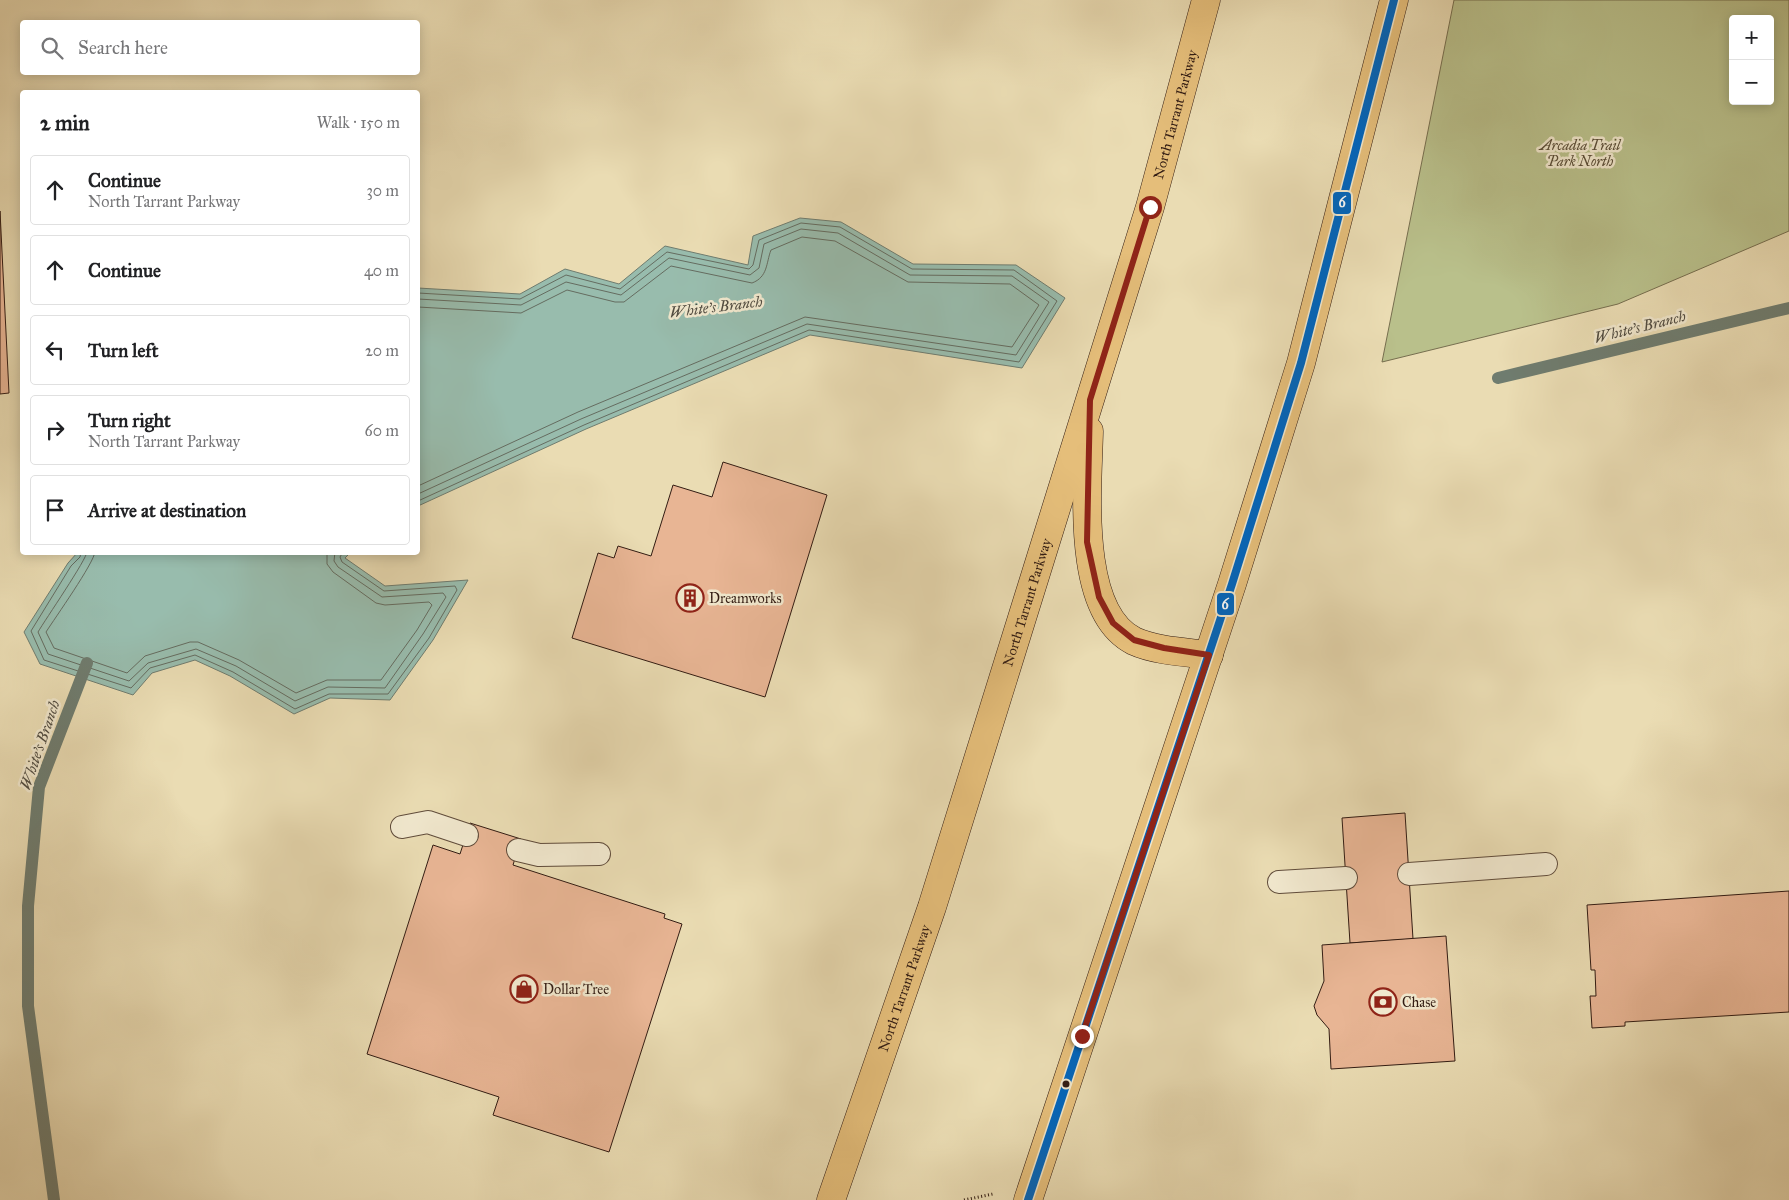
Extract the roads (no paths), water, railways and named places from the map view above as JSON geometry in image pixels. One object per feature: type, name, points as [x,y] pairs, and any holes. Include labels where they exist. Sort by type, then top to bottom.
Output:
[{"type":"main road","name":"North Tarrant Parkway","points":[[831,1200],[932,907],[1150,207],[1206,0]]},
{"type":"main road","points":[[1015,1196],[1209,655],[1301,363],[1394,0]]},
{"type":"main road","points":[[1090,400],[1087,542],[1099,597],[1113,623],[1134,640],[1164,648],[1209,655]]},
{"type":"lane","points":[[402,826],[428,822],[467,835]]},
{"type":"lane","points":[[518,850],[539,855],[599,854]]},
{"type":"lane","points":[[1409,874],[1546,864]]},
{"type":"lane","points":[[1279,882],[1346,878]]},
{"type":"water","points":[[800,218],[841,222],[913,264],[1016,265],[1065,298],[1022,368],[810,335],[586,429],[420,505],[420,288],[520,294],[565,269],[619,284],[665,246],[748,265],[753,236]]},
{"type":"water","points":[[75,555],[348,555],[345,558],[385,586],[468,580],[433,640],[390,700],[330,698],[294,714],[230,676],[195,660],[152,673],[133,695],[40,664],[24,632],[68,563]]},
{"type":"waterway","name":"White's Branch","points":[[1498,378],[1789,308]]},
{"type":"waterway","name":"White's Branch","points":[[54,1200],[28,1006],[28,906],[39,787],[87,663]]},
{"type":"place","name":"Dreamworks","points":[[690,598]]},
{"type":"place","name":"Dollar Tree","points":[[524,989]]},
{"type":"place","name":"Chase","points":[[1383,1002]]},
{"type":"park label","name":"Arcadia Trail Park North","points":[[1580,154]]}]
